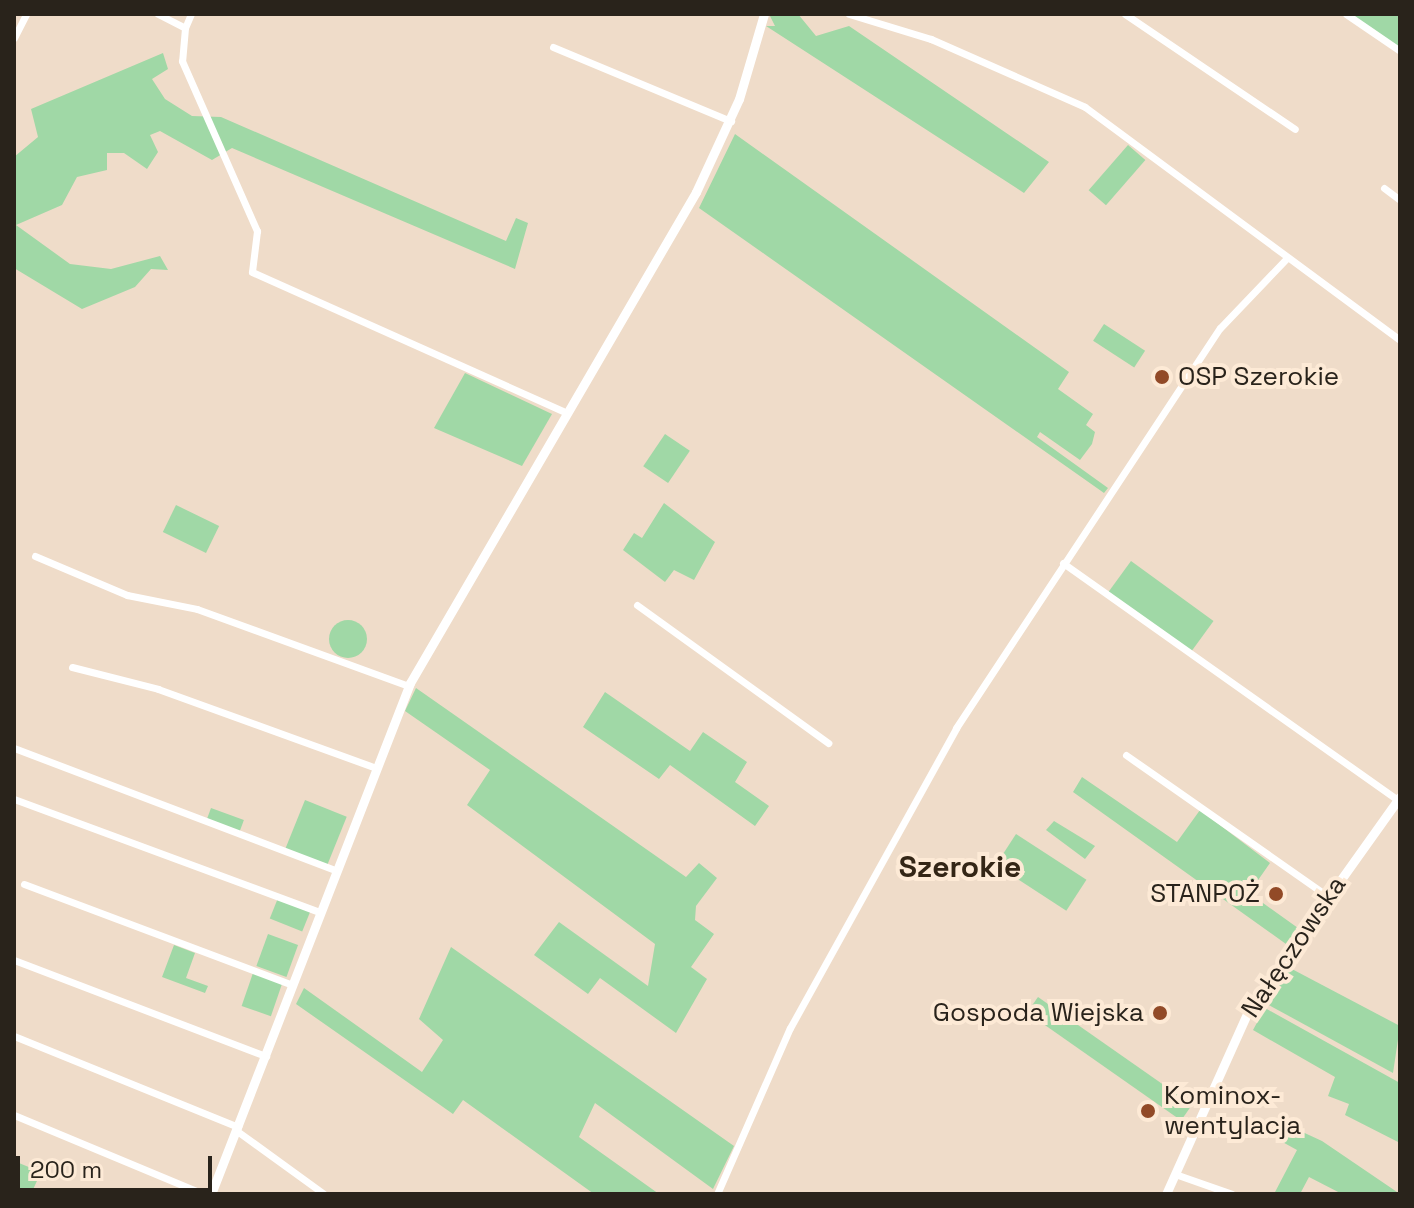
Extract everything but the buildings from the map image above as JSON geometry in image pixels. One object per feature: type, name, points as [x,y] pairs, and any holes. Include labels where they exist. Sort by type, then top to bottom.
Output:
[{"type":"street","points":[[14,38],[26,14]]},
{"type":"street","points":[[158,14],[185,28]]},
{"type":"street","points":[[191,14],[185,28],[182,61],[257,231],[252,272],[563,411]]},
{"type":"street","points":[[211,1194],[409,686],[731,121],[764,14]]},
{"type":"street","points":[[849,14],[931,39],[1081,105],[1286,259],[1400,340]]},
{"type":"street","points":[[1125,14],[1295,129]]},
{"type":"street","points":[[1346,14],[1400,51]]},
{"type":"street","points":[[553,47],[731,121]]},
{"type":"street","points":[[1384,188],[1400,200]]},
{"type":"street","points":[[717,1194],[790,1028],[956,728],[1220,328],[1286,259]]},
{"type":"street","points":[[35,556],[127,595],[197,609],[409,686]]},
{"type":"street","points":[[1063,563],[1399,799]]},
{"type":"street","points":[[637,605],[828,743]]},
{"type":"street","points":[[72,667],[158,689],[376,768]]},
{"type":"street","points":[[14,748],[336,870]]},
{"type":"street","points":[[1126,755],[1327,896]]},
{"type":"street","points":[[14,799],[320,912]]},
{"type":"street","name":"Nałęczowska","points":[[1166,1194],[1247,1012],[1399,799]]},
{"type":"street","points":[[24,884],[293,985]]},
{"type":"street","points":[[14,960],[266,1056]]},
{"type":"street","points":[[14,1036],[238,1129],[324,1194]]},
{"type":"street","points":[[14,1115],[204,1194]]},
{"type":"street","points":[[1175,1174],[1232,1194]]},
{"type":"green space","points":[[769,14],[798,14],[816,36],[849,26],[1049,162],[1024,193],[766,26],[775,26]]},
{"type":"green space","points":[[1343,14],[1400,14],[1400,53]]},
{"type":"green space","points":[[163,53],[168,69],[152,79],[165,99],[192,116],[221,117],[506,241],[516,218],[528,223],[515,269],[232,148],[212,160],[160,131],[150,135],[158,152],[147,169],[124,153],[107,153],[107,170],[77,177],[62,205],[16,225],[70,264],[111,269],[160,256],[168,270],[151,269],[135,287],[82,309],[14,268],[14,157],[38,137],[31,109]]},
{"type":"green space","points":[[735,134],[1069,372],[1058,389],[1093,414],[1086,425],[1095,432],[1092,444],[1080,460],[1040,432],[1037,437],[1108,488],[1104,493],[699,208]]},
{"type":"green space","points":[[1128,145],[1145,160],[1106,205],[1089,190]]},
{"type":"green space","points":[[1104,324],[1145,351],[1134,367],[1093,341]]},
{"type":"green space","points":[[465,373],[552,414],[522,466],[434,428]]},
{"type":"green space","points":[[665,434],[690,451],[668,483],[643,466]]},
{"type":"green space","points":[[664,503],[715,542],[694,580],[674,570],[665,582],[623,550],[634,533],[642,538]]},
{"type":"green space","points":[[176,505],[219,526],[206,553],[163,532]]},
{"type":"green space","points":[[1131,561],[1214,621],[1191,653],[1108,593]]},
{"type":"green space","points":[[348,620],[362,625],[367,639],[362,653],[348,658],[334,653],[329,639],[334,625]]},
{"type":"green space","points":[[416,688],[686,877],[699,863],[717,878],[696,906],[695,920],[714,934],[691,967],[707,979],[676,1033],[600,978],[588,994],[534,955],[559,922],[648,986],[655,944],[467,805],[490,770],[405,711]]},
{"type":"green space","points":[[605,692],[690,751],[703,732],[747,762],[735,782],[769,806],[755,826],[670,765],[659,779],[583,727]]},
{"type":"green space","points":[[1082,777],[1177,842],[1200,810],[1270,863],[1249,893],[1298,928],[1286,944],[1073,792]]},
{"type":"green space","points":[[305,800],[347,817],[327,866],[285,849]]},
{"type":"green space","points":[[211,808],[244,820],[239,834],[206,822]]},
{"type":"green space","points":[[1054,821],[1095,846],[1085,859],[1046,830]]},
{"type":"green space","points":[[1016,834],[1086,880],[1066,911],[996,865]]},
{"type":"green space","points":[[278,898],[310,911],[302,932],[270,918]]},
{"type":"green space","points":[[268,934],[298,945],[286,977],[256,966]]},
{"type":"green space","points":[[174,945],[195,953],[186,978],[208,986],[205,993],[162,977]]},
{"type":"green space","points":[[451,947],[734,1146],[713,1189],[595,1103],[579,1137],[659,1194],[594,1194],[463,1100],[453,1114],[296,1004],[304,988],[422,1072],[443,1040],[419,1019]]},
{"type":"green space","points":[[1290,968],[1400,1026],[1393,1073],[1267,1004]]},
{"type":"green space","points":[[253,973],[282,983],[271,1016],[242,1006]]},
{"type":"green space","points":[[1038,997],[1192,1105],[1181,1120],[1027,1013]]},
{"type":"green space","points":[[1265,1008],[1400,1083],[1400,1143],[1345,1115],[1349,1104],[1328,1096],[1335,1077],[1253,1030]]},
{"type":"green space","points":[[1283,1123],[1322,1141],[1400,1194],[1342,1194],[1309,1177],[1300,1194],[1274,1194],[1297,1150],[1277,1139]]},
{"type":"green space","points":[[14,1161],[41,1172],[31,1194],[14,1194]]},
{"type":"place","name":"OSP Szerokie","points":[[1162,377]]},
{"type":"place","name":"STANPOŻ","points":[[1276,894]]},
{"type":"place","name":"Gospoda Wiejska","points":[[1160,1013]]},
{"type":"place","name":"Kominox- wentylacja","points":[[1148,1111]]},
{"type":"district","name":"Szerokie","points":[[960,867]]}]
